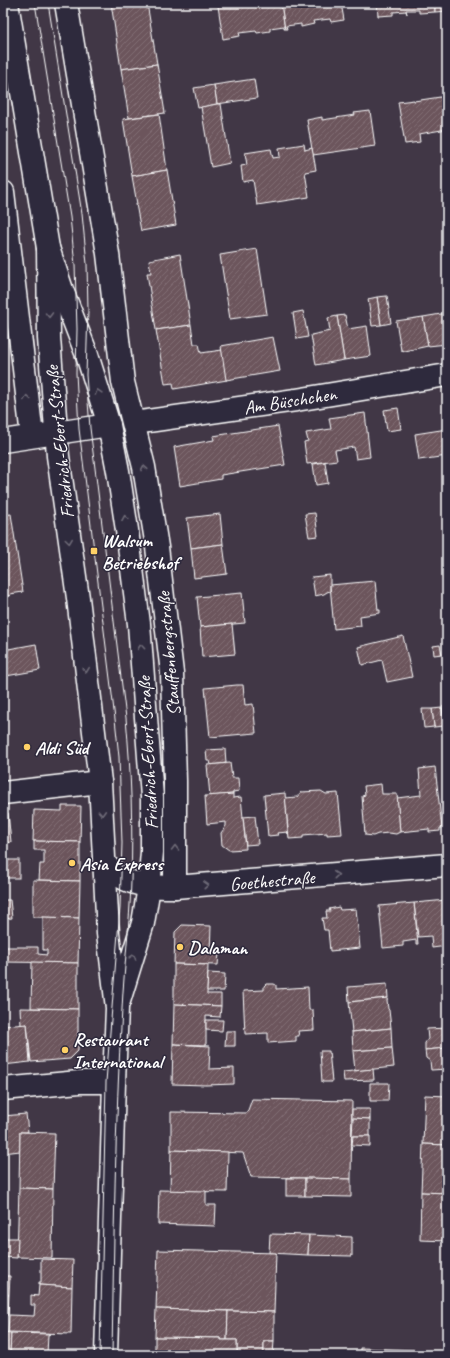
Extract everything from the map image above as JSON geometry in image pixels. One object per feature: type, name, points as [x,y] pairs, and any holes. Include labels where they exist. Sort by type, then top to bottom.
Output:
[{"type":"main road","name":"Friedrich-Ebert-Straße","points":[[7,3],[48,248],[49,338],[56,433],[100,782],[108,933],[117,1008]]},
{"type":"main road","name":"Stauffenbergstraße","points":[[66,3],[108,254],[123,382],[144,467],[156,539],[172,673],[175,781],[175,887]]},
{"type":"main road","name":"Friedrich-Ebert-Straße","points":[[3,192],[32,436]]},
{"type":"main road","name":"Friedrich-Ebert-Straße","points":[[48,248],[62,290],[87,355],[109,425],[127,530],[139,624],[152,797],[152,852],[149,887],[143,923],[117,1008]]},
{"type":"main road","name":"Am Büschchen","points":[[134,423],[296,400],[447,375]]},
{"type":"main road","points":[[3,441],[109,425]]},
{"type":"main road","points":[[3,794],[100,782]]},
{"type":"main road","name":"Goethestraße","points":[[104,863],[121,877],[131,882],[149,887],[175,887],[447,865]]},
{"type":"main road","points":[[106,1355],[117,1008]]},
{"type":"main road","points":[[3,1089],[79,1082],[114,1082]]},
{"type":"building","points":[[111,3],[147,3],[157,64],[121,69]]},
{"type":"building","points":[[240,3],[281,3],[285,29],[284,26],[270,28],[270,31],[239,33],[240,36],[223,39],[218,6]]},
{"type":"building","points":[[281,3],[341,3],[344,20],[331,22],[330,19],[313,21],[314,24],[301,27],[301,24],[286,26],[287,29],[285,29]]},
{"type":"building","points":[[377,3],[435,3],[435,12],[419,13],[419,10],[406,10],[407,14],[406,11],[393,12],[393,15],[378,16]]},
{"type":"building","points":[[435,3],[447,3],[447,11],[435,12]]},
{"type":"building","points":[[157,64],[165,113],[129,118],[121,69]]},
{"type":"building","points":[[254,79],[257,98],[217,104],[214,85]]},
{"type":"building","points":[[214,85],[217,104],[198,108],[194,88]]},
{"type":"building","points":[[447,96],[447,129],[419,134],[420,142],[405,144],[398,102]]},
{"type":"building","points":[[221,104],[230,163],[211,167],[201,107]]},
{"type":"building","points":[[370,111],[375,146],[313,155],[307,120],[322,117],[322,120]]},
{"type":"building","points":[[159,114],[167,170],[132,176],[123,119]]},
{"type":"building","points":[[304,144],[305,150],[312,148],[316,170],[305,172],[309,197],[257,205],[253,180],[243,182],[241,166],[247,165],[245,153],[271,149],[273,158],[280,157],[279,148]]},
{"type":"building","points":[[167,170],[176,225],[141,231],[132,176]]},
{"type":"building","points":[[257,249],[267,314],[230,319],[220,255]]},
{"type":"building","points":[[180,254],[191,325],[156,330],[147,273],[151,273],[149,260]]},
{"type":"building","points":[[387,296],[391,323],[381,325],[377,297]]},
{"type":"building","points":[[377,297],[381,325],[372,326],[368,299]]},
{"type":"building","points":[[303,311],[308,337],[297,339],[293,313]]},
{"type":"building","points":[[447,313],[447,344],[428,346],[423,317]]},
{"type":"building","points":[[345,315],[348,329],[367,326],[371,356],[344,360],[337,316]]},
{"type":"building","points":[[337,316],[344,360],[316,365],[311,335],[330,331],[328,318]]},
{"type":"building","points":[[423,317],[428,346],[405,351],[401,350],[396,321]]},
{"type":"building","points":[[191,325],[194,344],[199,344],[201,353],[222,350],[227,380],[174,389],[173,383],[165,384],[156,330]]},
{"type":"building","points":[[273,337],[280,371],[226,380],[221,346]]},
{"type":"building","points":[[398,408],[401,429],[387,431],[384,410]]},
{"type":"building","points":[[365,413],[370,457],[356,459],[354,447],[335,450],[337,460],[307,464],[304,442],[308,441],[306,433],[331,429],[329,418]]},
{"type":"building","points":[[278,426],[285,465],[221,475],[221,479],[180,486],[174,447],[214,440],[213,436]]},
{"type":"building","points":[[447,429],[447,456],[419,460],[415,434]]},
{"type":"building","points":[[325,462],[328,483],[316,485],[313,464]]},
{"type":"building","points":[[315,513],[318,536],[309,537],[305,514]]},
{"type":"building","points":[[11,514],[23,592],[10,594],[11,595],[3,597],[3,515]]},
{"type":"building","points":[[220,514],[223,544],[191,548],[187,518]]},
{"type":"building","points":[[223,544],[227,574],[194,578],[191,548]]},
{"type":"building","points":[[330,575],[330,591],[315,596],[312,577]]},
{"type":"building","points":[[375,581],[378,610],[380,610],[380,613],[360,616],[361,626],[334,629],[330,585]]},
{"type":"building","points":[[242,593],[245,623],[200,627],[197,597]]},
{"type":"building","points":[[232,624],[235,654],[202,657],[200,627]]},
{"type":"building","points":[[403,636],[412,677],[387,682],[382,660],[362,665],[358,647]]},
{"type":"building","points":[[36,644],[40,670],[6,676],[3,650]]},
{"type":"building","points":[[440,645],[442,654],[434,655],[433,646]]},
{"type":"building","points":[[243,685],[245,705],[253,704],[256,733],[210,737],[205,688]]},
{"type":"building","points":[[443,706],[447,706],[447,715],[443,716]]},
{"type":"building","points":[[442,708],[444,726],[434,727],[432,709]]},
{"type":"building","points":[[422,709],[432,709],[434,727],[424,728]]},
{"type":"building","points":[[225,749],[226,763],[211,765],[210,761],[207,761],[206,750]]},
{"type":"building","points":[[230,763],[232,778],[238,778],[239,791],[233,792],[233,794],[210,796],[207,765]]},
{"type":"building","points":[[435,767],[442,828],[440,828],[440,831],[429,832],[429,829],[400,832],[397,798],[421,795],[419,769]]},
{"type":"building","points":[[381,784],[382,794],[397,794],[400,832],[396,834],[389,833],[373,836],[365,835],[362,796],[365,795],[364,786]]},
{"type":"building","points":[[321,791],[326,794],[338,793],[342,834],[327,835],[327,833],[303,835],[303,838],[289,839],[285,798],[297,797],[301,792]]},
{"type":"building","points":[[285,793],[288,832],[268,836],[264,795]]},
{"type":"building","points":[[233,794],[233,798],[241,797],[246,849],[229,850],[222,845],[221,833],[226,826],[226,822],[207,824],[205,796]]},
{"type":"building","points":[[62,806],[81,806],[80,842],[33,841],[34,810],[62,811]]},
{"type":"building","points":[[3,813],[8,813],[11,842],[3,843]]},
{"type":"building","points":[[255,816],[258,844],[246,845],[243,817]]},
{"type":"building","points":[[34,841],[80,842],[80,881],[39,880],[40,864],[44,864],[44,850],[34,850]]},
{"type":"building","points":[[3,860],[19,860],[19,878],[3,878]]},
{"type":"building","points":[[33,880],[80,881],[79,918],[33,917]]},
{"type":"building","points":[[3,900],[10,900],[12,918],[3,919]]},
{"type":"building","points":[[447,900],[447,946],[432,948],[431,936],[418,937],[414,903]]},
{"type":"building","points":[[414,903],[418,944],[416,944],[416,940],[403,942],[403,946],[383,948],[379,906]]},
{"type":"building","points":[[339,907],[340,910],[356,909],[360,948],[330,951],[328,930],[324,930],[322,918],[327,918],[326,911],[330,911],[329,909]]},
{"type":"building","points":[[43,917],[79,918],[78,963],[4,962],[4,947],[38,947],[38,954],[47,955],[47,950],[43,950]]},
{"type":"building","points":[[182,925],[211,926],[210,953],[219,953],[218,965],[174,964],[175,932]]},
{"type":"building","points":[[32,962],[78,963],[78,1009],[31,1008]]},
{"type":"building","points":[[174,964],[208,965],[207,994],[221,994],[221,1006],[174,1004]]},
{"type":"building","points":[[208,973],[225,974],[224,991],[207,991]]},
{"type":"building","points":[[266,984],[276,985],[276,989],[308,987],[309,1010],[313,1010],[314,1030],[298,1031],[299,1036],[296,1036],[296,1041],[268,1043],[268,1033],[245,1034],[243,991],[264,990],[264,986]]},
{"type":"building","points":[[387,984],[388,998],[349,1002],[348,987]]},
{"type":"building","points":[[388,998],[391,1028],[352,1032],[349,1002]]},
{"type":"building","points":[[174,1004],[221,1006],[220,1017],[206,1016],[206,1045],[173,1044]]},
{"type":"building","points":[[20,1008],[78,1009],[78,1051],[70,1059],[31,1062],[27,1024],[21,1025]]},
{"type":"building","points":[[206,1020],[223,1020],[222,1031],[206,1030]]},
{"type":"building","points":[[27,1024],[30,1062],[3,1065],[3,1026]]},
{"type":"building","points":[[391,1028],[392,1048],[353,1051],[352,1032]]},
{"type":"building","points":[[447,1028],[447,1048],[425,1050],[425,1043],[428,1039],[427,1029]]},
{"type":"building","points":[[226,1031],[235,1031],[235,1046],[225,1046]]},
{"type":"building","points":[[173,1044],[210,1046],[209,1069],[234,1068],[234,1084],[172,1084]]},
{"type":"building","points":[[392,1048],[394,1067],[355,1071],[353,1051]]},
{"type":"building","points":[[447,1048],[447,1069],[431,1070],[430,1061],[426,1058],[425,1050]]},
{"type":"building","points":[[320,1051],[329,1051],[332,1082],[322,1082]]},
{"type":"building","points":[[373,1069],[374,1080],[344,1081],[343,1072]]},
{"type":"building","points":[[370,1083],[389,1083],[388,1101],[370,1101]]},
{"type":"building","points":[[425,1095],[447,1096],[447,1145],[423,1144]]},
{"type":"building","points":[[252,1099],[352,1101],[351,1179],[251,1177],[243,1153],[171,1150],[171,1112],[247,1113]]},
{"type":"building","points":[[352,1109],[370,1109],[370,1119],[352,1118]]},
{"type":"building","points":[[26,1114],[28,1132],[20,1132],[20,1151],[3,1153],[3,1116]]},
{"type":"building","points":[[353,1118],[370,1119],[370,1136],[352,1136]]},
{"type":"building","points":[[20,1132],[55,1133],[53,1189],[19,1188]]},
{"type":"building","points":[[353,1136],[370,1136],[370,1146],[352,1145]]},
{"type":"building","points":[[423,1144],[447,1145],[447,1193],[421,1192]]},
{"type":"building","points":[[171,1150],[228,1152],[227,1192],[170,1191]]},
{"type":"building","points":[[286,1178],[305,1178],[305,1196],[286,1196]]},
{"type":"building","points":[[305,1178],[351,1179],[351,1197],[305,1196]]},
{"type":"building","points":[[19,1188],[53,1189],[52,1258],[17,1257]]},
{"type":"building","points":[[159,1190],[206,1191],[206,1205],[216,1205],[215,1226],[158,1224]]},
{"type":"building","points":[[421,1192],[447,1193],[447,1241],[420,1240]]},
{"type":"building","points":[[270,1234],[309,1235],[308,1255],[269,1253]]},
{"type":"building","points":[[309,1235],[352,1237],[352,1256],[308,1255]]},
{"type":"building","points":[[3,1238],[18,1238],[17,1258],[3,1257]]},
{"type":"building","points":[[158,1250],[276,1253],[274,1312],[156,1309]]},
{"type":"building","points":[[41,1259],[73,1260],[72,1287],[39,1285],[39,1282],[41,1282]]},
{"type":"building","points":[[3,1276],[10,1276],[9,1295],[3,1295]]},
{"type":"building","points":[[39,1285],[72,1287],[71,1334],[8,1332],[9,1315],[34,1316],[35,1305],[31,1305],[31,1295],[38,1296]]},
{"type":"building","points":[[3,1295],[9,1295],[8,1315],[3,1315]]},
{"type":"building","points":[[156,1309],[228,1311],[227,1340],[221,1340],[221,1338],[155,1337]]},
{"type":"building","points":[[228,1311],[274,1312],[274,1341],[264,1341],[264,1355],[237,1355],[237,1340],[227,1340]]},
{"type":"building","points":[[3,1332],[11,1333],[10,1355],[3,1355]]},
{"type":"building","points":[[11,1333],[50,1334],[48,1335],[47,1354],[10,1355]]},
{"type":"building","points":[[155,1337],[221,1338],[221,1340],[237,1340],[237,1355],[155,1355]]},
{"type":"building","points":[[264,1341],[274,1341],[273,1355],[264,1355]]},
{"type":"building","points":[[360,1348],[419,1350],[419,1355],[360,1355]]},
{"type":"tram line","points":[[35,3],[70,217],[75,265],[77,329],[76,373],[79,429],[119,757],[122,843],[120,908],[106,1082],[100,1355]]},
{"type":"tram line","points":[[48,3],[82,214],[87,264],[88,310],[86,375],[90,428],[126,718],[132,819],[131,881],[118,1095],[112,1355]]},
{"type":"place","name":"Walsum Betriebshof","points":[[94,551]]},
{"type":"place","name":"Aldi Süd","points":[[27,747]]},
{"type":"place","name":"Asia Express","points":[[72,863]]},
{"type":"place","name":"Dalaman","points":[[180,947]]},
{"type":"place","name":"Restaurant International","points":[[65,1050]]}]
